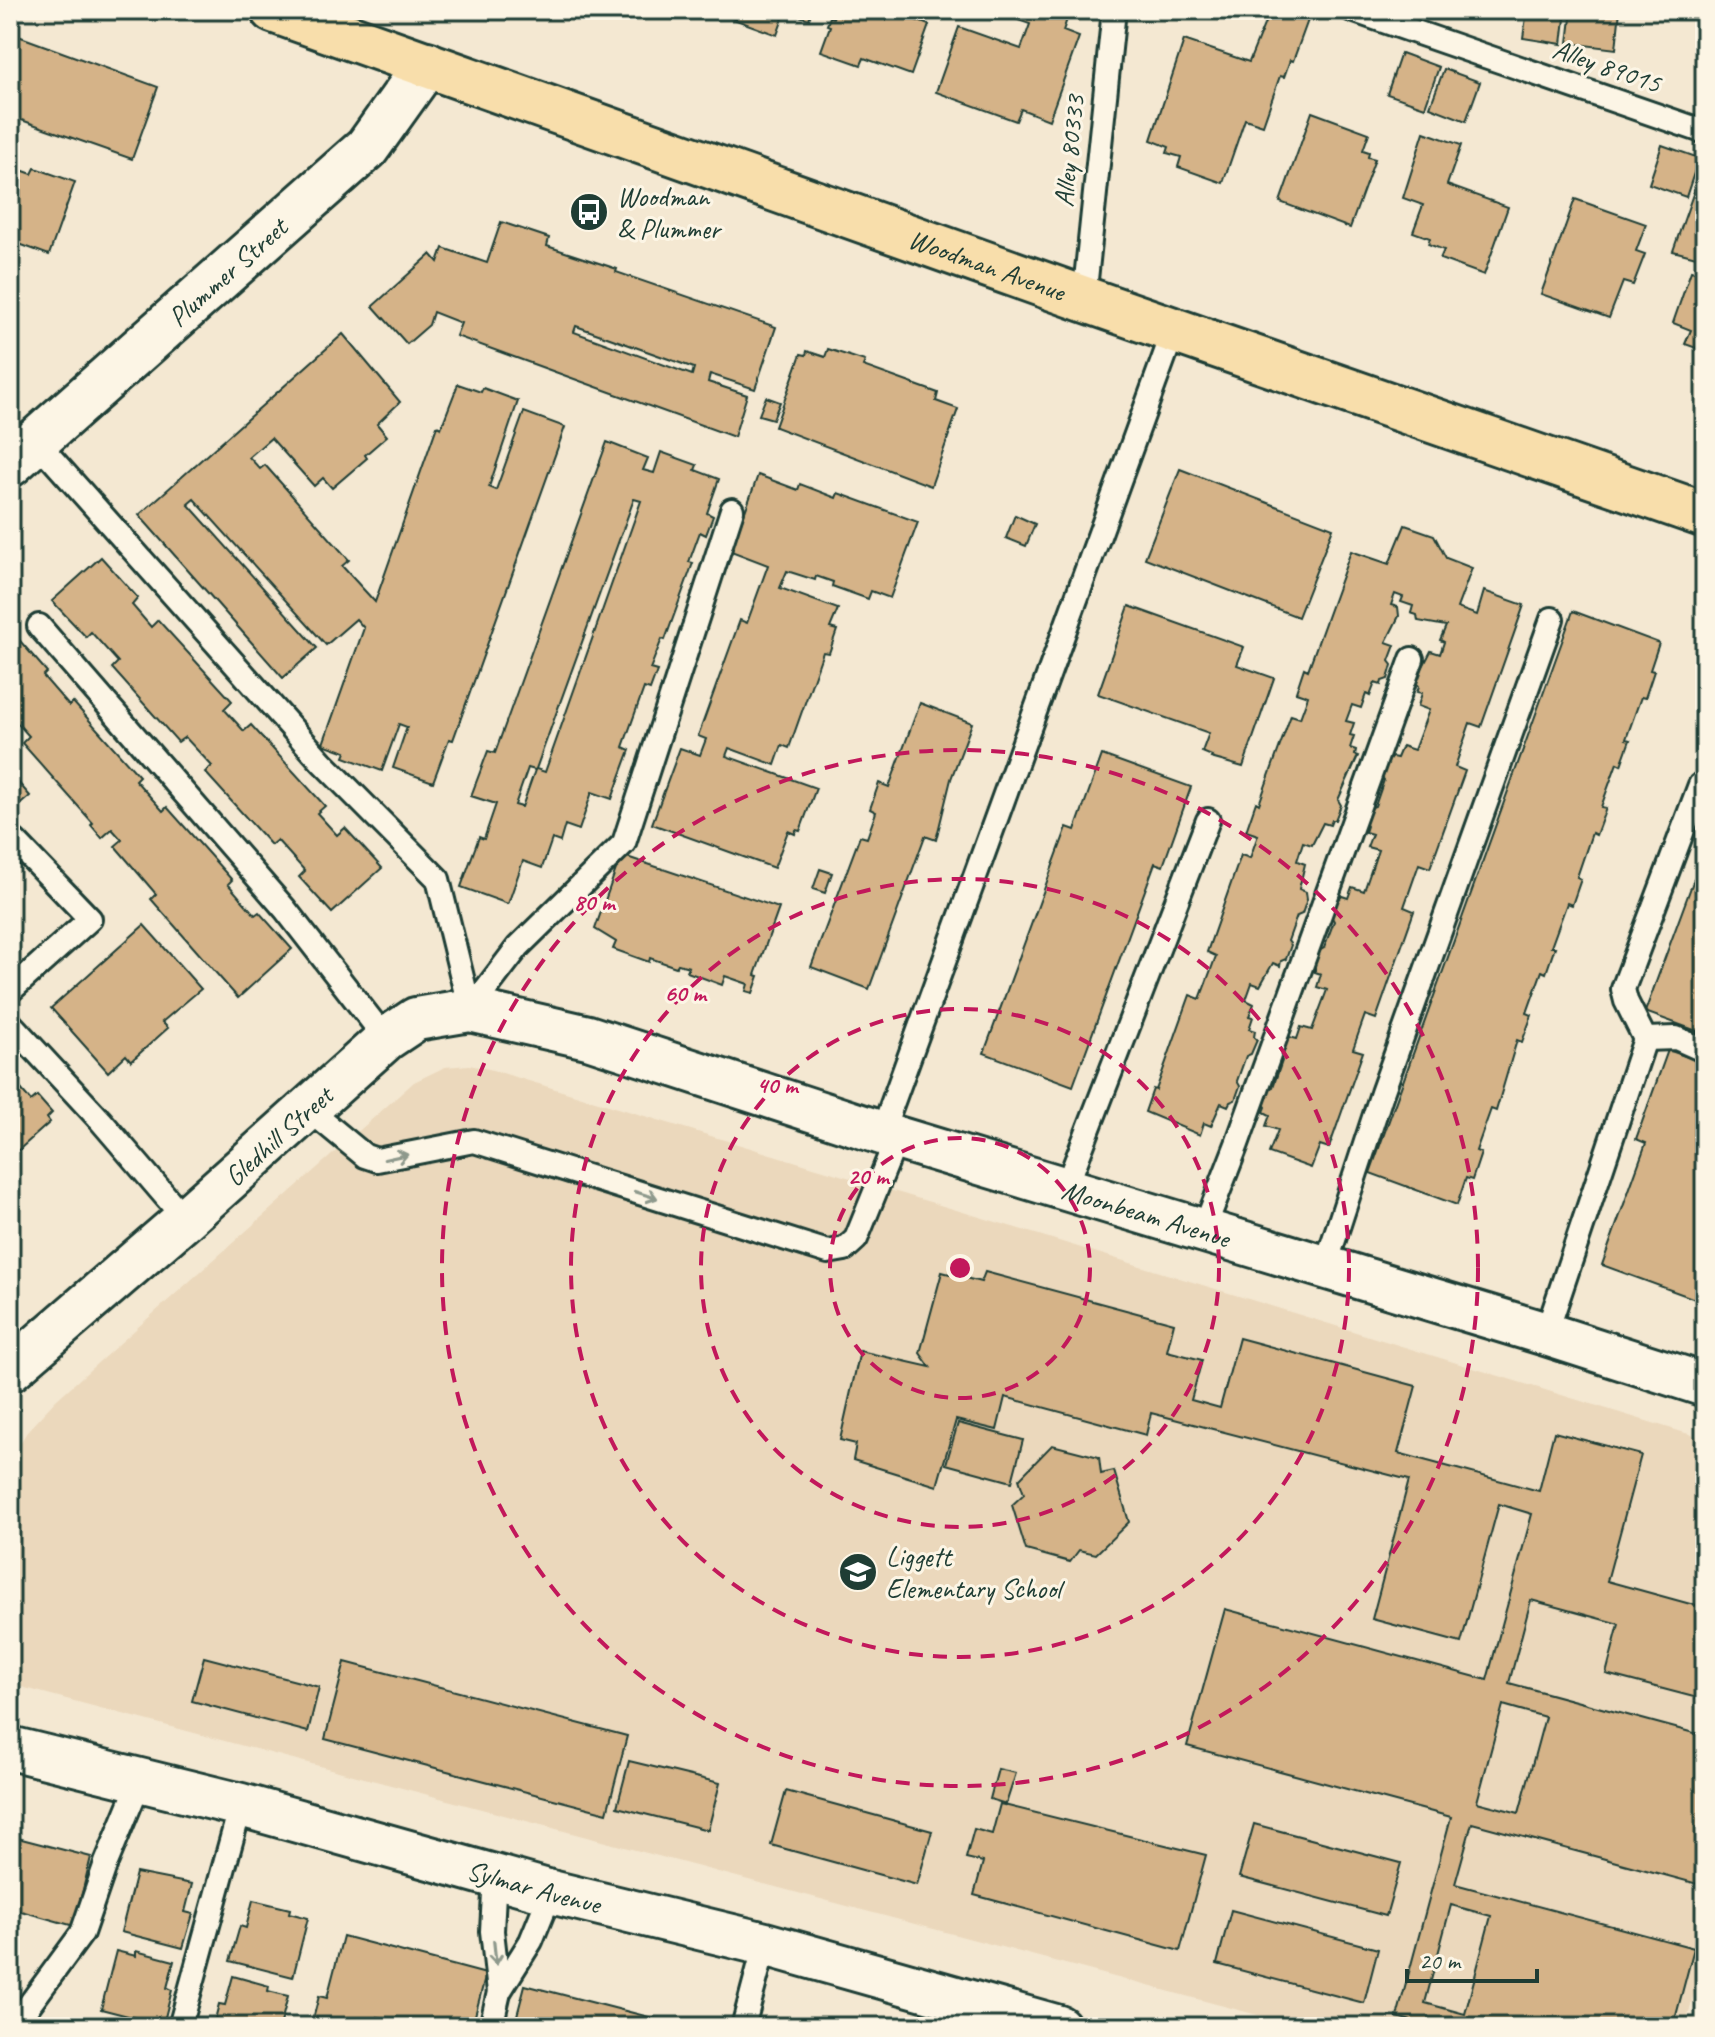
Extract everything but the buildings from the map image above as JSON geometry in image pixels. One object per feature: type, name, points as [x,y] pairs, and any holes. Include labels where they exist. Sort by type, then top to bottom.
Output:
[{"type":"main road","name":"Woodman Avenue","points":[[273,10],[1084,299],[1705,515]]},
{"type":"main road","name":"Plummer Street","points":[[23,453],[367,148],[427,64]]},
{"type":"street","name":"Gledhill Street","points":[[10,1370],[386,1039],[416,1019],[470,1010],[588,1037]]},
{"type":"street","name":"Moonbeam Avenue","points":[[588,1037],[1065,1190],[1204,1229],[1705,1385]]},
{"type":"street","name":"Sylmar Avenue","points":[[10,1748],[241,1805],[551,1892],[765,1944],[1059,2027]]},
{"type":"lane","name":"Alley 80333","points":[[1084,299],[1114,10]]},
{"type":"lane","name":"Alley 89015","points":[[1352,10],[1705,132]]},
{"type":"lane","points":[[308,1109],[365,1156],[377,1160],[474,1141],[828,1252],[845,1249],[856,1239],[889,1135],[1174,330]]},
{"type":"lane","points":[[23,453],[438,879],[470,1010]]},
{"type":"lane","points":[[470,1010],[518,947],[624,843],[732,510]]},
{"type":"lane","points":[[1325,1267],[1382,1093],[1552,619]]},
{"type":"lane","points":[[39,626],[285,909],[386,1039]]},
{"type":"lane","points":[[1204,1229],[1243,1130],[1412,659]]},
{"type":"lane","points":[[1546,1334],[1645,1039],[1623,989],[1700,785],[1705,782]]},
{"type":"lane","points":[[1065,1190],[1208,820]]},
{"type":"lane","points":[[10,846],[15,841],[90,919],[10,991]]},
{"type":"lane","points":[[10,1023],[101,1121],[185,1219]]},
{"type":"lane","points":[[1645,1039],[1676,1038],[1705,1051]]},
{"type":"lane","points":[[13,2027],[82,1933],[106,1863],[140,1781]]},
{"type":"lane","points":[[180,2027],[241,1805]]},
{"type":"lane","points":[[495,1875],[492,1931],[499,1992]]},
{"type":"lane","points":[[491,2027],[499,1992],[531,1941],[551,1892]]},
{"type":"lane","points":[[743,2027],[765,1944]]},
{"type":"shaded area","name":"Liggett Elementary School","points":[[469,1065],[1026,1231],[1705,1439],[1705,1952],[1685,2027],[1303,2027],[10,1684],[10,1459],[29,1429],[56,1400],[414,1082],[445,1067]]},
{"type":"place","name":"Woodman & Plummer","points":[[589,212]]},
{"type":"place","name":"Liggett Elementary School","points":[[858,1572]]}]
